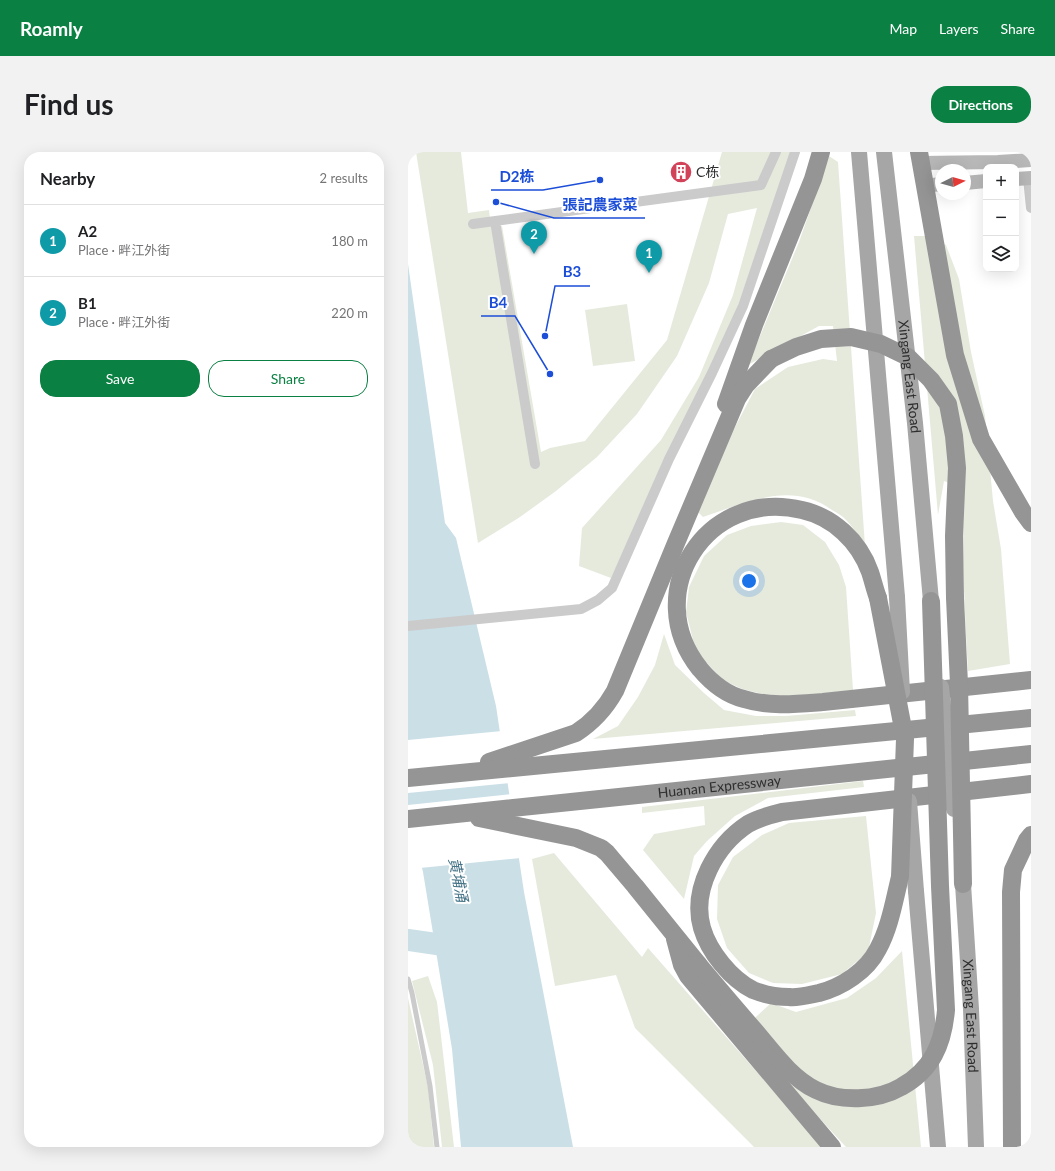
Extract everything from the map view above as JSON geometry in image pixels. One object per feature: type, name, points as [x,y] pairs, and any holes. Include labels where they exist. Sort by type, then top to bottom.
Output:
[{"type":"highway","points":[[676,543],[754,325],[813,179],[821,152]]},
{"type":"highway","points":[[920,157],[933,185],[955,355],[981,440],[1031,523]]},
{"type":"highway","points":[[532,757],[586,727],[604,710],[615,691],[737,399],[746,385],[770,359],[796,347],[821,339],[851,337],[881,344],[908,357],[931,380],[948,404],[954,436],[957,468],[954,578],[959,684],[963,884]]},
{"type":"highway","points":[[1031,680],[823,702],[797,704],[766,704],[744,699],[724,690],[708,678],[693,660],[683,641],[677,618],[677,594],[684,567],[695,547],[706,535],[720,523],[736,514],[752,509],[771,506],[790,507],[809,511],[829,520],[848,535],[870,571],[878,598],[905,739],[900,877],[889,920],[878,950],[859,972],[847,981],[830,990],[789,998],[753,990],[735,977],[721,963],[710,946],[702,928],[699,903],[704,881],[712,862],[735,833],[749,823],[765,816],[782,812],[1031,784]]},
{"type":"highway","points":[[460,814],[576,838],[601,848],[607,853],[779,1060],[806,1084],[827,1094],[850,1098],[864,1098],[896,1090],[907,1084],[935,1055],[944,1030],[946,1010],[940,886],[932,601]]},
{"type":"highway","points":[[408,778],[454,774],[532,757],[1031,718]]},
{"type":"highway","name":"Huanan Expressway","points":[[408,819],[537,807],[1031,754]]},
{"type":"highway","points":[[1012,1147],[1011,892],[1013,870],[1027,840],[1031,835]]},
{"type":"highway","points":[[674,934],[678,954],[688,976],[832,1147]]},
{"type":"main road","points":[[859,152],[897,598],[916,891],[938,1147]]},
{"type":"main road","name":"Xingang East Road","points":[[884,152],[915,423],[932,601],[963,884],[971,1008],[976,1147]]},
{"type":"street","points":[[473,224],[761,185],[776,152]]},
{"type":"street","points":[[408,626],[581,609],[598,600],[612,588],[669,459],[712,374],[743,306],[795,152]]},
{"type":"street","points":[[920,157],[998,162],[1031,160]]},
{"type":"street","points":[[1025,178],[1031,208]]},
{"type":"street","points":[[971,182],[983,181]]},
{"type":"street","points":[[495,221],[535,464]]},
{"type":"lane","points":[[408,980],[412,993],[430,1086],[437,1147]]},
{"type":"shaded area","points":[[416,152],[461,152],[468,213],[489,210],[491,228],[502,226],[541,452],[550,448],[585,441],[667,340],[722,152],[792,152],[735,314],[611,578],[579,566],[582,528],[661,440],[699,377],[733,295],[757,208],[728,214],[709,283],[677,356],[637,414],[597,457],[556,491],[520,517],[478,543]]},
{"type":"shaded area","points":[[829,156],[838,162],[865,546],[852,527],[842,516],[816,501],[800,496],[784,495],[768,497],[703,517],[696,510],[724,448],[755,389],[788,367],[823,359],[837,361],[833,326],[819,326],[748,365],[799,242]]},
{"type":"shaded area","points":[[914,236],[928,236],[946,245],[959,279],[971,352],[985,416],[993,501],[1001,549],[1010,664],[968,671],[960,487],[944,481],[938,515]]},
{"type":"shaded area","points":[[627,304],[635,361],[593,366],[585,310]]},
{"type":"shaded area","points":[[781,522],[803,525],[825,542],[839,565],[846,587],[853,690],[810,695],[783,696],[762,694],[742,689],[723,680],[702,658],[694,644],[686,612],[689,587],[704,556],[727,535],[751,526]]},
{"type":"shaded area","points":[[664,634],[675,665],[724,710],[756,716],[786,716],[855,710],[856,716],[593,739],[618,726],[638,697],[655,665]]},
{"type":"shaded area","points":[[863,781],[864,787],[768,798],[735,816],[707,841],[694,856],[684,899],[643,850],[654,834],[705,825],[704,806],[642,813],[642,807]]},
{"type":"shaded area","points":[[866,816],[876,913],[868,952],[842,974],[802,984],[773,983],[749,973],[727,948],[717,919],[718,885],[733,857],[762,835],[789,823]]},
{"type":"shaded area","points":[[554,853],[642,957],[648,948],[823,1147],[754,1147],[635,1028],[616,975],[555,986],[532,859]]},
{"type":"shaded area","points":[[902,951],[921,1147],[846,1147],[810,1108],[743,1029],[771,1003],[796,1012],[847,998],[876,978]]},
{"type":"shaded area","points":[[428,976],[437,1002],[454,1147],[442,1147],[433,1065],[412,981]]},
{"type":"shaded area","points":[[408,998],[428,1087],[434,1147],[408,1147]]},
{"type":"water","name":"黄埔涌","points":[[408,264],[445,523],[456,538],[496,706],[524,892],[573,1147],[461,1147],[452,1049],[423,872],[408,813]]},
{"type":"pier","points":[[502,731],[510,783],[408,793],[408,740]]},
{"type":"pier","points":[[512,794],[521,858],[420,868],[408,821],[408,805]]},
{"type":"waterway","points":[[408,940],[464,948]]},
{"type":"place","name":"C栋","points":[[681,172]]},
{"type":"place","name":"D2栋","points":[[600,180]]},
{"type":"place","name":"張記農家菜","points":[[496,202]]},
{"type":"place","name":"B1","points":[[534,254]]},
{"type":"place","name":"A2","points":[[649,273]]},
{"type":"place","name":"B3","points":[[545,336]]},
{"type":"place","name":"B4","points":[[550,374]]}]
